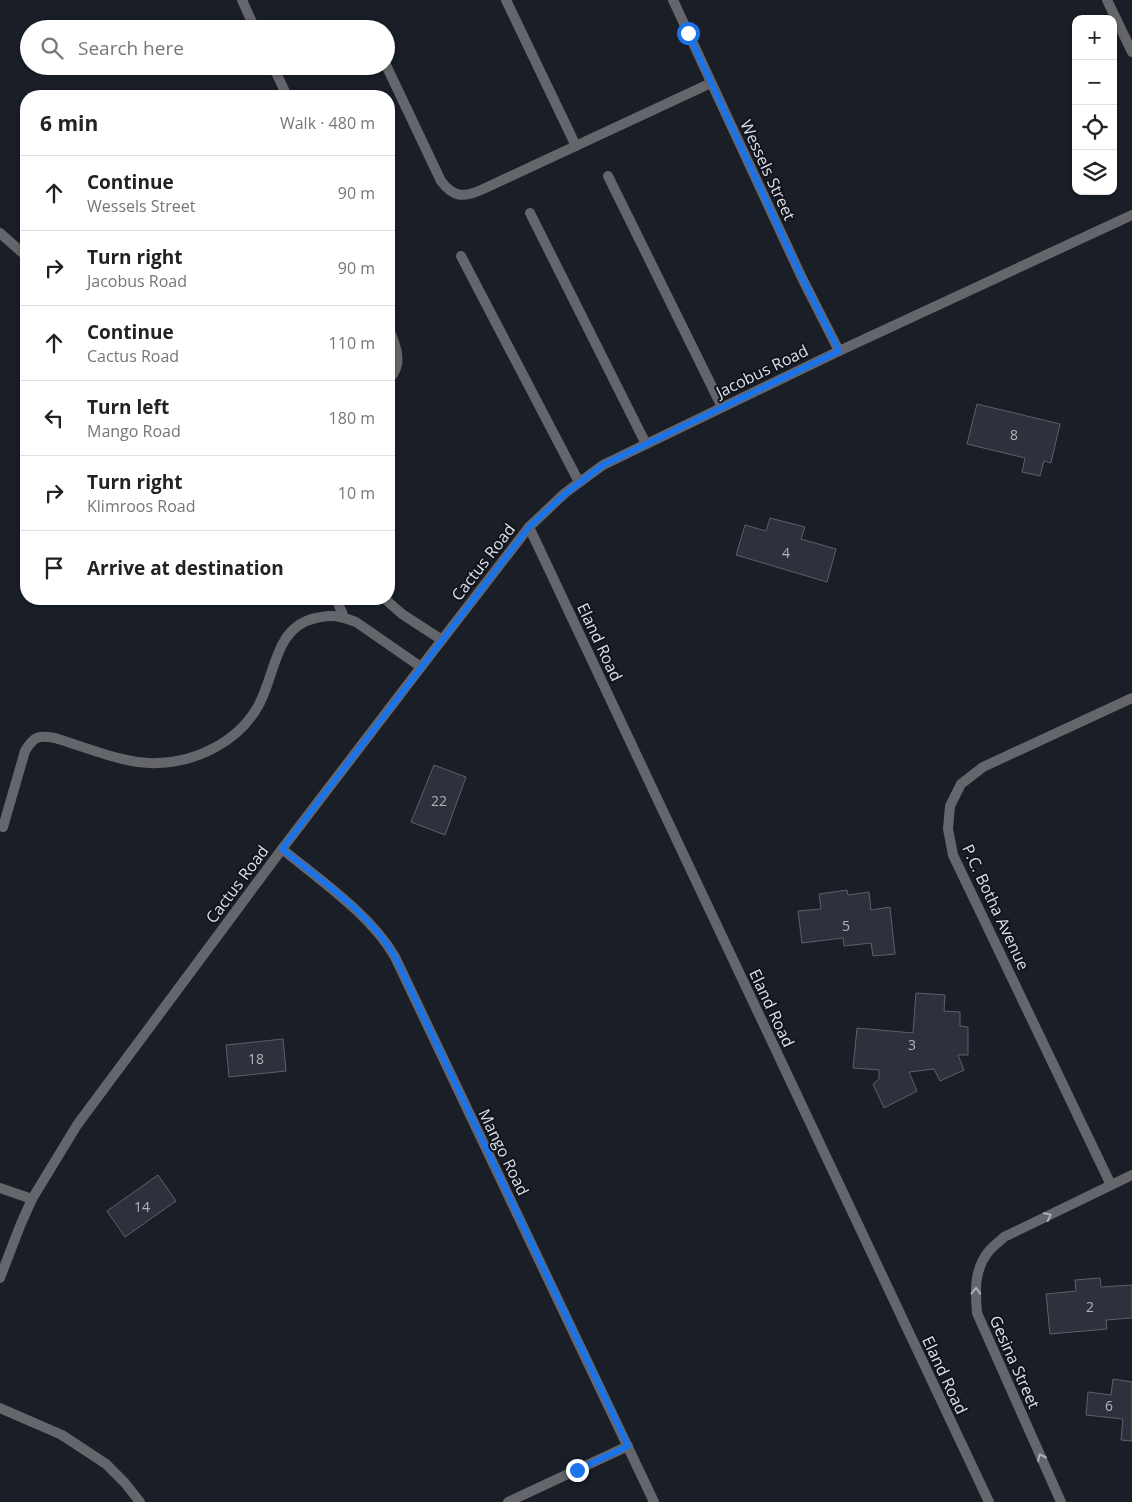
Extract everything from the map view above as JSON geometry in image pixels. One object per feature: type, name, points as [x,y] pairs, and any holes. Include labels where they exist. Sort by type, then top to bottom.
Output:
[{"type":"street","points":[[242,0],[252,20]]},
{"type":"street","points":[[506,0],[576,146]]},
{"type":"street","name":"Wessels Street","points":[[672,0],[802,278],[839,351]]},
{"type":"street","points":[[1108,0],[1132,52]]},
{"type":"street","points":[[277,75],[284,90]]},
{"type":"street","points":[[391,75],[441,181],[448,190],[464,195],[472,194],[711,83]]},
{"type":"street","points":[[608,176],[722,408]]},
{"type":"street","points":[[530,213],[646,444]]},
{"type":"street","name":"Jacobus Road","points":[[529,527],[579,482],[603,465],[839,351],[1132,215]]},
{"type":"street","points":[[0,233],[20,251]]},
{"type":"street","points":[[461,256],[579,482]]},
{"type":"street","points":[[395,348],[398,362],[395,371]]},
{"type":"street","name":"Cactus Road","points":[[0,1278],[32,1199],[77,1125],[282,849],[529,527]]},
{"type":"street","name":"Eland Road","points":[[529,527],[989,1502]]},
{"type":"street","points":[[339,605],[344,617]]},
{"type":"street","points":[[392,605],[402,614],[442,640]]},
{"type":"street","points":[[2,827],[25,751],[30,742],[45,736],[124,759],[158,764],[193,758],[224,742],[256,710],[263,698],[284,639],[300,623],[312,618],[332,615],[356,622],[421,667]]},
{"type":"street","name":"P.C. Botha Avenue","points":[[1111,1185],[953,855],[948,829],[950,806],[961,784],[983,767],[1132,698]]},
{"type":"street","name":"Mango Road","points":[[282,849],[376,928],[387,942],[654,1502]]},
{"type":"street","name":"Gesina Street","points":[[1061,1502],[977,1313],[975,1292],[978,1269],[989,1251],[1004,1237],[1132,1175]]},
{"type":"street","points":[[0,1188],[32,1199]]},
{"type":"street","points":[[0,1408],[62,1435],[106,1464],[140,1502]]},
{"type":"street","points":[[508,1502],[628,1446]]},
{"type":"building","points":[[977,404],[1060,424],[1051,463],[1044,461],[1040,476],[1022,472],[1025,458],[967,444]]},
{"type":"building","points":[[770,518],[805,527],[801,539],[836,549],[827,582],[736,555],[745,525],[766,531]]},
{"type":"building","points":[[434,765],[466,777],[445,835],[411,822]]},
{"type":"building","points":[[847,890],[848,895],[869,892],[871,910],[890,907],[895,954],[873,956],[871,943],[844,946],[843,938],[802,943],[798,911],[821,909],[819,894]]},
{"type":"building","points":[[916,993],[945,995],[944,1011],[960,1012],[960,1026],[968,1027],[968,1055],[958,1055],[964,1070],[940,1081],[934,1069],[909,1072],[917,1091],[884,1108],[873,1084],[879,1079],[879,1070],[853,1068],[857,1028],[913,1033]]},
{"type":"building","points":[[283,1039],[286,1071],[229,1077],[226,1045]]},
{"type":"building","points":[[158,1175],[176,1201],[125,1237],[107,1211]]},
{"type":"building","points":[[1100,1278],[1101,1287],[1132,1285],[1132,1318],[1106,1320],[1107,1329],[1050,1334],[1046,1294],[1076,1291],[1075,1280]]},
{"type":"building","points":[[1113,1379],[1132,1382],[1132,1441],[1121,1440],[1123,1419],[1086,1415],[1088,1392],[1111,1395]]},
{"type":"route","points":[[577,1470],[628,1446],[387,942],[376,928],[282,849],[529,527],[566,493],[603,465],[839,351],[802,278],[688,33]]}]
